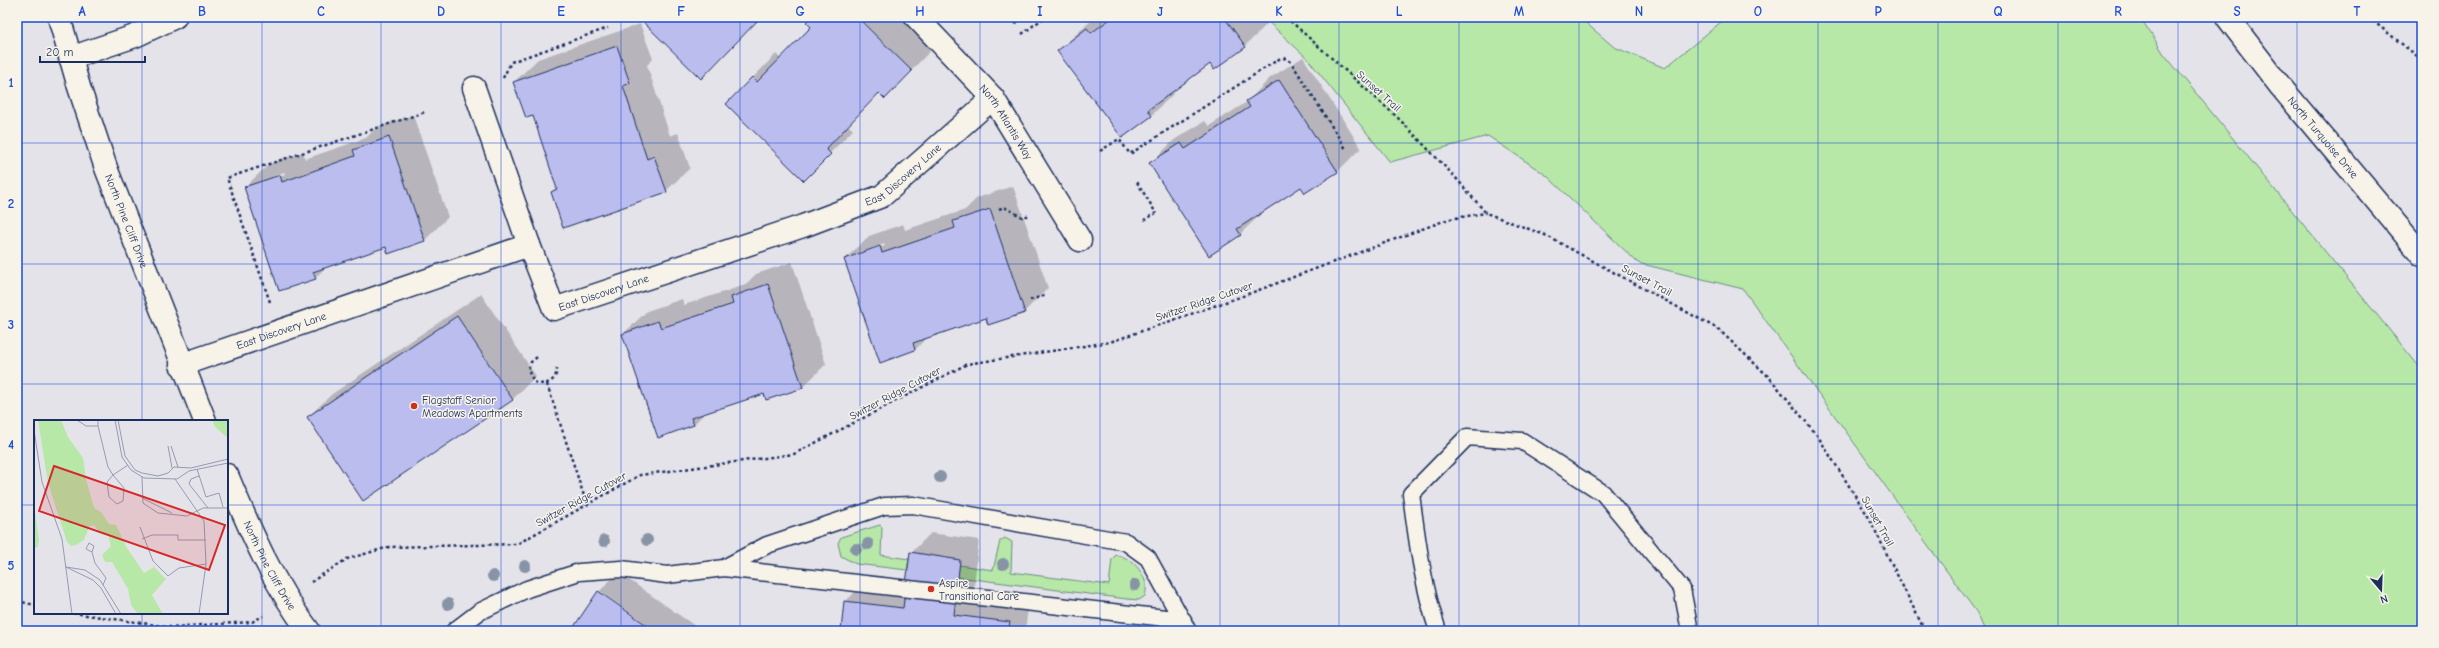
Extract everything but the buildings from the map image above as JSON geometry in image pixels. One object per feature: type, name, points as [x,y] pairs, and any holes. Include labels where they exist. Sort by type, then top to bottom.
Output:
[{"type":"street","name":"North Pine Cliff Drive","points":[[59,17],[70,58],[106,168],[181,365],[204,420]]},
{"type":"street","points":[[70,58],[135,36],[175,17]]},
{"type":"street","name":"North Atlantis Way","points":[[916,17],[993,98],[1080,240]]},
{"type":"street","name":"North Turquoise Drive","points":[[2227,17],[2281,87],[2422,255]]},
{"type":"street","points":[[474,88],[529,245]]},
{"type":"street","name":"East Discovery Lane","points":[[181,365],[529,245],[554,309],[803,226],[882,196],[993,98]]},
{"type":"street","name":"North Pine Cliff Drive","points":[[228,477],[247,523],[287,601],[309,631]]},
{"type":"lane","points":[[1438,631],[1418,548],[1411,494],[1467,437],[1522,441],[1604,493],[1682,589],[1690,631]]},
{"type":"lane","points":[[724,568],[774,543],[884,506],[913,505],[1126,542],[1148,558],[1186,625]]},
{"type":"lane","points":[[454,631],[478,612],[527,589],[580,572],[621,569],[667,575],[724,568],[1186,625]]},
{"type":"path","points":[[1015,24],[1024,17]]},
{"type":"path","points":[[1022,34],[1045,17]]},
{"type":"path","name":"Sunset Trail","points":[[1286,17],[1398,118],[1455,177],[1486,213],[1545,235],[1718,329],[1763,372],[1817,435],[1864,510],[1925,631]]},
{"type":"path","points":[[2368,17],[2422,60]]},
{"type":"path","points":[[503,78],[511,62],[608,28]]},
{"type":"path","points":[[1100,151],[1120,139],[1130,154],[1279,59],[1286,58],[1291,62],[1346,149]]},
{"type":"path","points":[[272,308],[227,178],[424,112]]},
{"type":"path","points":[[1137,182],[1156,213],[1144,220]]},
{"type":"path","points":[[999,209],[1004,207],[1024,218],[1036,210]]},
{"type":"path","name":"Switzer Ridge Cutover","points":[[318,577],[347,559],[389,547],[517,544],[640,475],[794,454],[967,364],[1110,342],[1240,297],[1450,219],[1486,213]]},
{"type":"path","points":[[1030,300],[1047,295]]},
{"type":"path","points":[[537,356],[529,366],[529,375],[534,382],[547,384],[555,377],[557,368]]},
{"type":"path","points":[[547,384],[587,505]]},
{"type":"path","points":[[17,601],[34,605]]},
{"type":"path","points":[[80,614],[170,627],[252,622]]},
{"type":"green space","points":[[1263,17],[1579,17],[1614,47],[1665,68],[1727,17],[2140,17],[2164,54],[2422,370],[2422,631],[1985,631],[1977,613],[1743,289],[1638,263],[1546,175],[1488,136],[1390,162],[1307,58]]},
{"type":"green space","points":[[880,525],[882,527],[881,555],[909,559],[907,570],[856,564],[841,556],[838,543],[841,537]]},
{"type":"green space","points":[[1005,538],[1012,542],[1011,572],[1109,585],[1112,559],[1116,555],[1129,560],[1139,570],[1145,582],[1145,596],[1139,600],[1127,599],[958,577],[959,565],[993,570],[1000,541]]},
{"type":"place","name":"Flagstaff Senior Meadows Apartments","points":[[414,406]]},
{"type":"place","name":"Aspire Transitional Care","points":[[931,589]]}]
